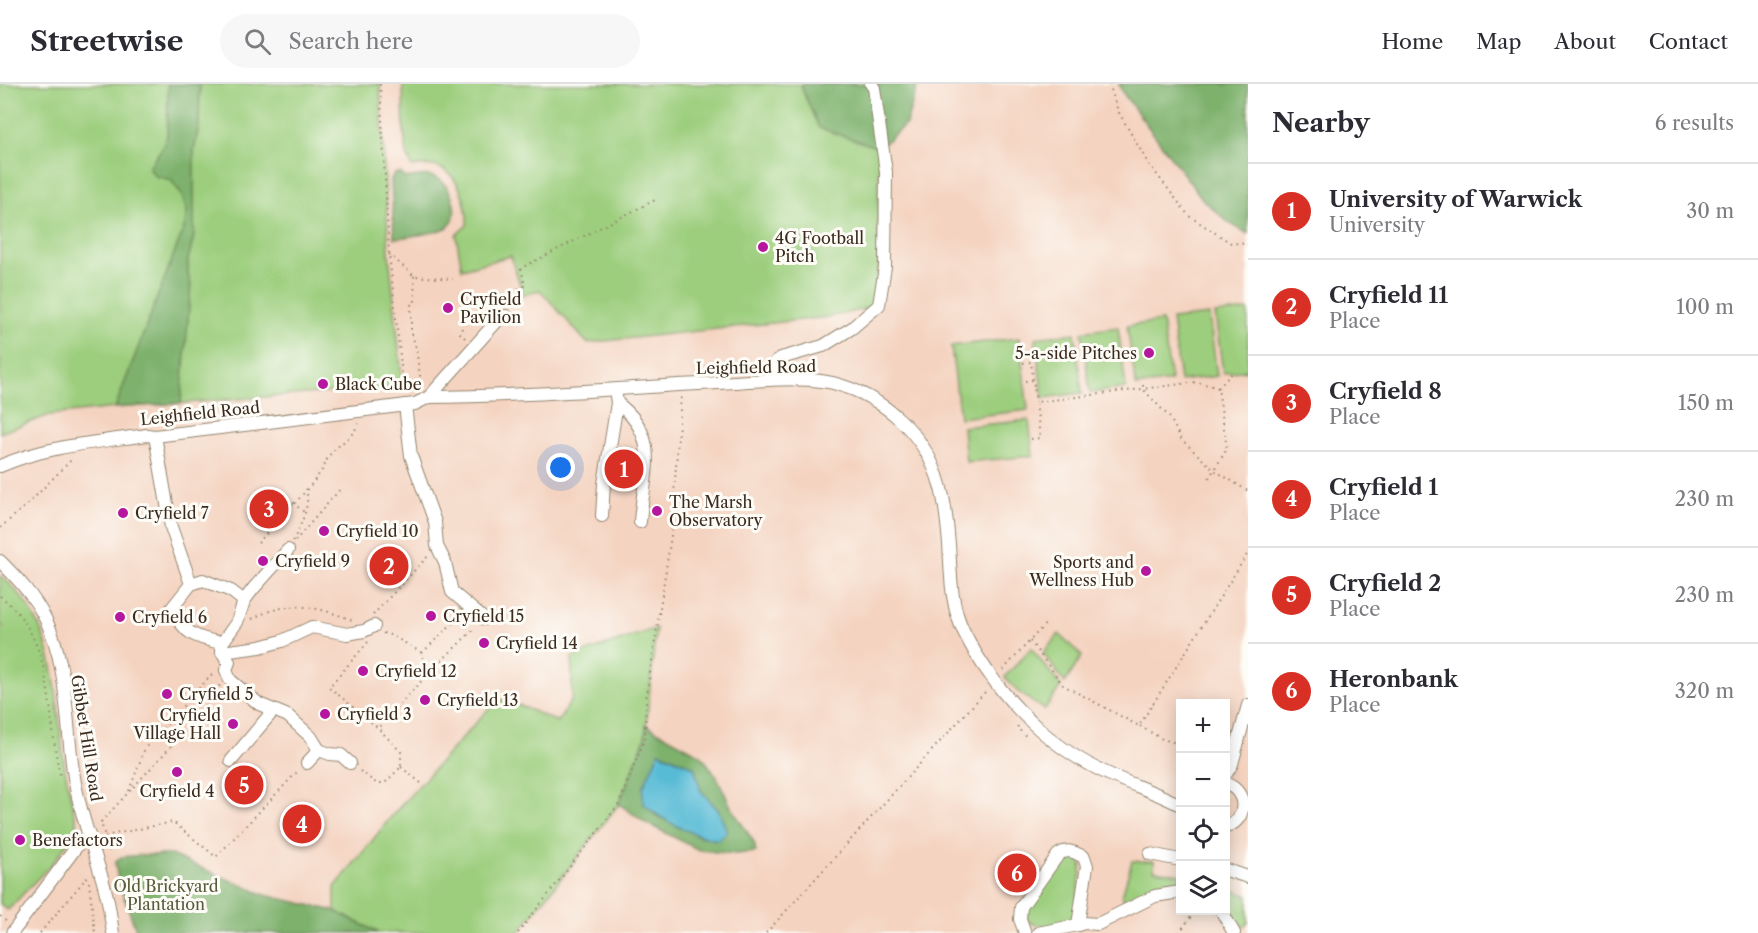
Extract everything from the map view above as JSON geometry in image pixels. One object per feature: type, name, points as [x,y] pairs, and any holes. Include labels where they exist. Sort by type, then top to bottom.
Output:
[{"type":"street","points":[[778,380],[776,362],[781,358],[823,346],[852,328],[879,305],[885,267],[886,172],[874,88],[871,84]]},
{"type":"street","points":[[429,397],[498,320],[506,315]]},
{"type":"street","name":"Leighfield Road","points":[[0,466],[31,454],[83,445],[147,435],[155,436],[363,410],[429,397],[778,380],[831,383],[860,393],[889,410],[905,423],[919,440],[934,468],[944,499],[957,615],[970,641],[995,680],[1019,709],[1057,744],[1097,769],[1149,790]]},
{"type":"street","points":[[602,516],[604,484],[617,403],[615,389]]},
{"type":"street","points":[[408,401],[411,456],[435,522],[437,546],[452,592],[484,619]]},
{"type":"street","points":[[617,403],[639,424],[646,443],[649,461],[644,481],[640,522]]},
{"type":"street","points":[[155,436],[171,528],[191,584]]},
{"type":"street","points":[[222,648],[237,622],[244,601],[288,550]]},
{"type":"street","name":"Gibbet Hill Road","points":[[0,561],[18,579],[37,605],[52,639],[62,678],[75,783],[108,898],[113,933]]},
{"type":"street","points":[[244,601],[231,591],[203,580],[191,584],[172,608],[186,630],[199,639],[222,648],[260,647],[282,641],[312,627],[346,634],[364,631],[374,625]]},
{"type":"street","points":[[222,648],[229,662],[226,670],[230,680],[259,704],[288,716],[311,737],[319,750],[341,755],[350,763]]},
{"type":"street","points":[[1230,766],[1248,705]]},
{"type":"street","points":[[231,761],[273,711]]},
{"type":"street","points":[[307,763],[319,750]]},
{"type":"street","points":[[1230,771],[1246,804],[1236,824]]},
{"type":"street","points":[[1230,786],[1238,790]]},
{"type":"street","points":[[1149,790],[1176,794]]},
{"type":"street","points":[[1149,790],[1176,803]]},
{"type":"street","points":[[12,933],[80,842],[89,835]]},
{"type":"street","points":[[1024,933],[1020,919],[1021,907],[1058,855],[1065,851],[1084,857],[1087,866],[1078,925]]},
{"type":"street","points":[[1150,854],[1176,859]]},
{"type":"street","points":[[1230,871],[1248,877]]},
{"type":"street","points":[[1038,933],[1084,923],[1098,924],[1155,896],[1176,893]]},
{"type":"street","points":[[1224,915],[1234,933]]},
{"type":"path","points":[[380,84],[389,254],[408,401]]},
{"type":"path","points":[[1109,84],[1118,111],[1148,163],[1189,216],[1231,243],[1248,244]]},
{"type":"path","points":[[465,338],[459,332],[487,300],[525,286],[521,268],[655,200]]},
{"type":"path","points":[[389,254],[414,276],[453,279]]},
{"type":"path","points":[[414,276],[415,302],[411,305],[411,331],[421,383]]},
{"type":"path","points":[[1023,363],[1031,362],[1040,438],[1031,439]]},
{"type":"path","points":[[1218,388],[1233,372]]},
{"type":"path","points":[[1025,381],[1033,380]]},
{"type":"path","points":[[1036,402],[1189,381],[1218,388]]},
{"type":"path","points":[[1143,387],[1170,418],[1180,439],[1214,470],[1248,491]]},
{"type":"path","points":[[1209,478],[1227,449],[1218,388]]},
{"type":"path","points":[[518,933],[619,804],[645,738],[646,700],[670,536],[681,395]]},
{"type":"path","points":[[258,543],[321,472],[329,456],[339,445],[350,438],[357,429],[363,410]]},
{"type":"path","points":[[0,528],[29,503],[83,445]]},
{"type":"path","points":[[305,489],[307,503],[291,546],[342,487]]},
{"type":"path","points":[[293,503],[304,512]]},
{"type":"path","points":[[350,763],[376,783],[385,783],[401,767],[401,752],[378,728],[329,687],[374,625],[437,546]]},
{"type":"path","points":[[1139,726],[1248,553]]},
{"type":"path","points":[[0,596],[21,616],[39,650],[46,676],[61,778]]},
{"type":"path","points":[[247,621],[263,613],[302,605],[326,610],[357,622]]},
{"type":"path","points":[[422,653],[469,608]]},
{"type":"path","points":[[135,615],[170,624]]},
{"type":"path","points":[[378,728],[427,675],[484,619]]},
{"type":"path","points":[[766,933],[1047,622]]},
{"type":"path","points":[[374,625],[422,653],[427,675]]},
{"type":"path","points":[[1030,641],[1064,685],[1162,739],[1176,743]]},
{"type":"path","points":[[129,791],[145,748],[214,672],[216,659],[222,648]]},
{"type":"path","points":[[109,851],[101,822],[200,715],[217,692],[220,684],[214,672]]},
{"type":"path","points":[[1018,722],[1017,728],[1031,739]]},
{"type":"path","points":[[105,836],[172,822],[216,857],[307,763]]},
{"type":"path","points":[[401,767],[421,783]]},
{"type":"path","points":[[88,872],[95,933]]},
{"type":"path","points":[[40,933],[89,877]]},
{"type":"path","points":[[1179,933],[1192,915]]},
{"type":"shaded area","points":[[0,84],[1119,84],[1122,92],[1229,223],[1248,234],[1248,933],[0,933]]},
{"type":"green space","points":[[0,84],[380,84],[389,254],[403,387],[115,408],[50,415],[0,433]]},
{"type":"green space","points":[[168,84],[200,84],[199,126],[194,151],[194,236],[188,260],[188,275],[191,284],[181,403],[115,408],[185,225],[187,210],[181,194],[171,180],[155,176],[149,167],[167,136]]},
{"type":"green space","points":[[403,84],[802,84],[802,89],[879,148],[878,302],[869,308],[828,317],[587,343],[540,290],[523,295],[511,256],[462,269],[456,235],[467,225],[464,201],[458,185],[447,172],[433,166],[412,167],[406,149]]},
{"type":"green space","points":[[802,84],[918,84],[906,124],[879,148],[819,128],[802,89]]},
{"type":"green space","points":[[1119,84],[1248,84],[1248,234],[1229,223],[1203,200],[1122,92]]},
{"type":"green space","points":[[400,173],[406,178],[426,176],[443,182],[451,194],[454,209],[452,222],[448,227],[431,233],[394,238],[391,179],[394,174]]},
{"type":"green space","points":[[1248,310],[1248,370],[1223,373],[1215,314]]},
{"type":"green space","points":[[1209,315],[1217,376],[1180,381],[1172,319]]},
{"type":"green space","name":"5-a-side Pitches","points":[[1162,321],[1171,381],[1136,386],[1127,326]]},
{"type":"green space","points":[[1118,327],[1126,388],[1090,393],[1082,332]]},
{"type":"green space","points":[[1075,333],[1082,393],[1043,398],[1035,338]]},
{"type":"green space","points":[[1019,338],[1028,410],[960,418],[951,346]]},
{"type":"green space","points":[[1029,420],[1033,456],[966,462],[963,427]]},
{"type":"green space","points":[[0,575],[21,596],[46,642],[56,693],[66,774],[78,828],[56,859],[8,910],[0,904],[0,630],[3,627],[0,623]]},
{"type":"green space","points":[[656,628],[645,738],[619,804],[518,933],[379,933],[335,911],[335,887],[395,812],[494,703],[505,699],[558,722],[572,699],[572,657]]},
{"type":"green space","points":[[1059,634],[1082,656],[1065,683],[1043,653]]},
{"type":"green space","points":[[1031,648],[1061,686],[1044,710],[1017,691],[1005,677]]},
{"type":"green space","points":[[646,725],[701,755],[717,777],[732,809],[754,842],[756,852],[735,854],[699,850],[646,823],[619,804],[645,738]],"holes":[[[660,752],[694,767],[701,791],[719,811],[701,837],[654,814],[643,788]]]},
{"type":"green space","name":"Old Brickyard Plantation","points":[[171,855],[265,895],[335,911],[379,933],[137,933],[118,880],[115,863],[121,857]]},
{"type":"green space","points":[[1073,855],[1082,864],[1075,917],[1071,922],[1051,925],[1031,923],[1025,912],[1062,857]]},
{"type":"green space","points":[[1132,861],[1154,861],[1154,870],[1176,873],[1176,886],[1152,891],[1125,903],[1122,896]]},
{"type":"green space","points":[[1230,889],[1248,896],[1248,923],[1244,927],[1234,921],[1231,916]]},
{"type":"water","points":[[659,752],[694,767],[701,791],[719,811],[727,832],[718,840],[678,827],[643,803],[643,788]]},
{"type":"place","name":"4G Football Pitch","points":[[763,247]]},
{"type":"place","name":"Cryfield Pavilion","points":[[448,308]]},
{"type":"place","name":"5-a-side Pitches","points":[[1149,353]]},
{"type":"place","name":"Black Cube","points":[[323,384]]},
{"type":"place","name":"University of Warwick","points":[[624,469]]},
{"type":"place","name":"Cryfield 8","points":[[269,509]]},
{"type":"place","name":"The Marsh Observatory","points":[[657,511]]},
{"type":"place","name":"Cryfield 7","points":[[123,513]]},
{"type":"place","name":"Cryfield 10","points":[[324,531]]},
{"type":"place","name":"Cryfield 9","points":[[263,561]]},
{"type":"place","name":"Cryfield 11","points":[[389,566]]},
{"type":"place","name":"Sports and Wellness Hub","points":[[1146,571]]},
{"type":"place","name":"Cryfield 15","points":[[431,616]]},
{"type":"place","name":"Cryfield 6","points":[[120,617]]},
{"type":"place","name":"Cryfield 14","points":[[484,643]]},
{"type":"place","name":"Cryfield 12","points":[[363,671]]},
{"type":"place","name":"Cryfield 5","points":[[167,694]]},
{"type":"place","name":"Cryfield 13","points":[[425,700]]},
{"type":"place","name":"Cryfield 3","points":[[325,714]]},
{"type":"place","name":"Cryfield Village Hall","points":[[233,724]]},
{"type":"place","name":"Cryfield 4","points":[[177,772]]},
{"type":"place","name":"Cryfield 2","points":[[244,785]]},
{"type":"place","name":"Cryfield 1","points":[[302,824]]},
{"type":"place","name":"Benefactors","points":[[20,840]]},
{"type":"place","name":"Heronbank","points":[[1017,873]]}]
